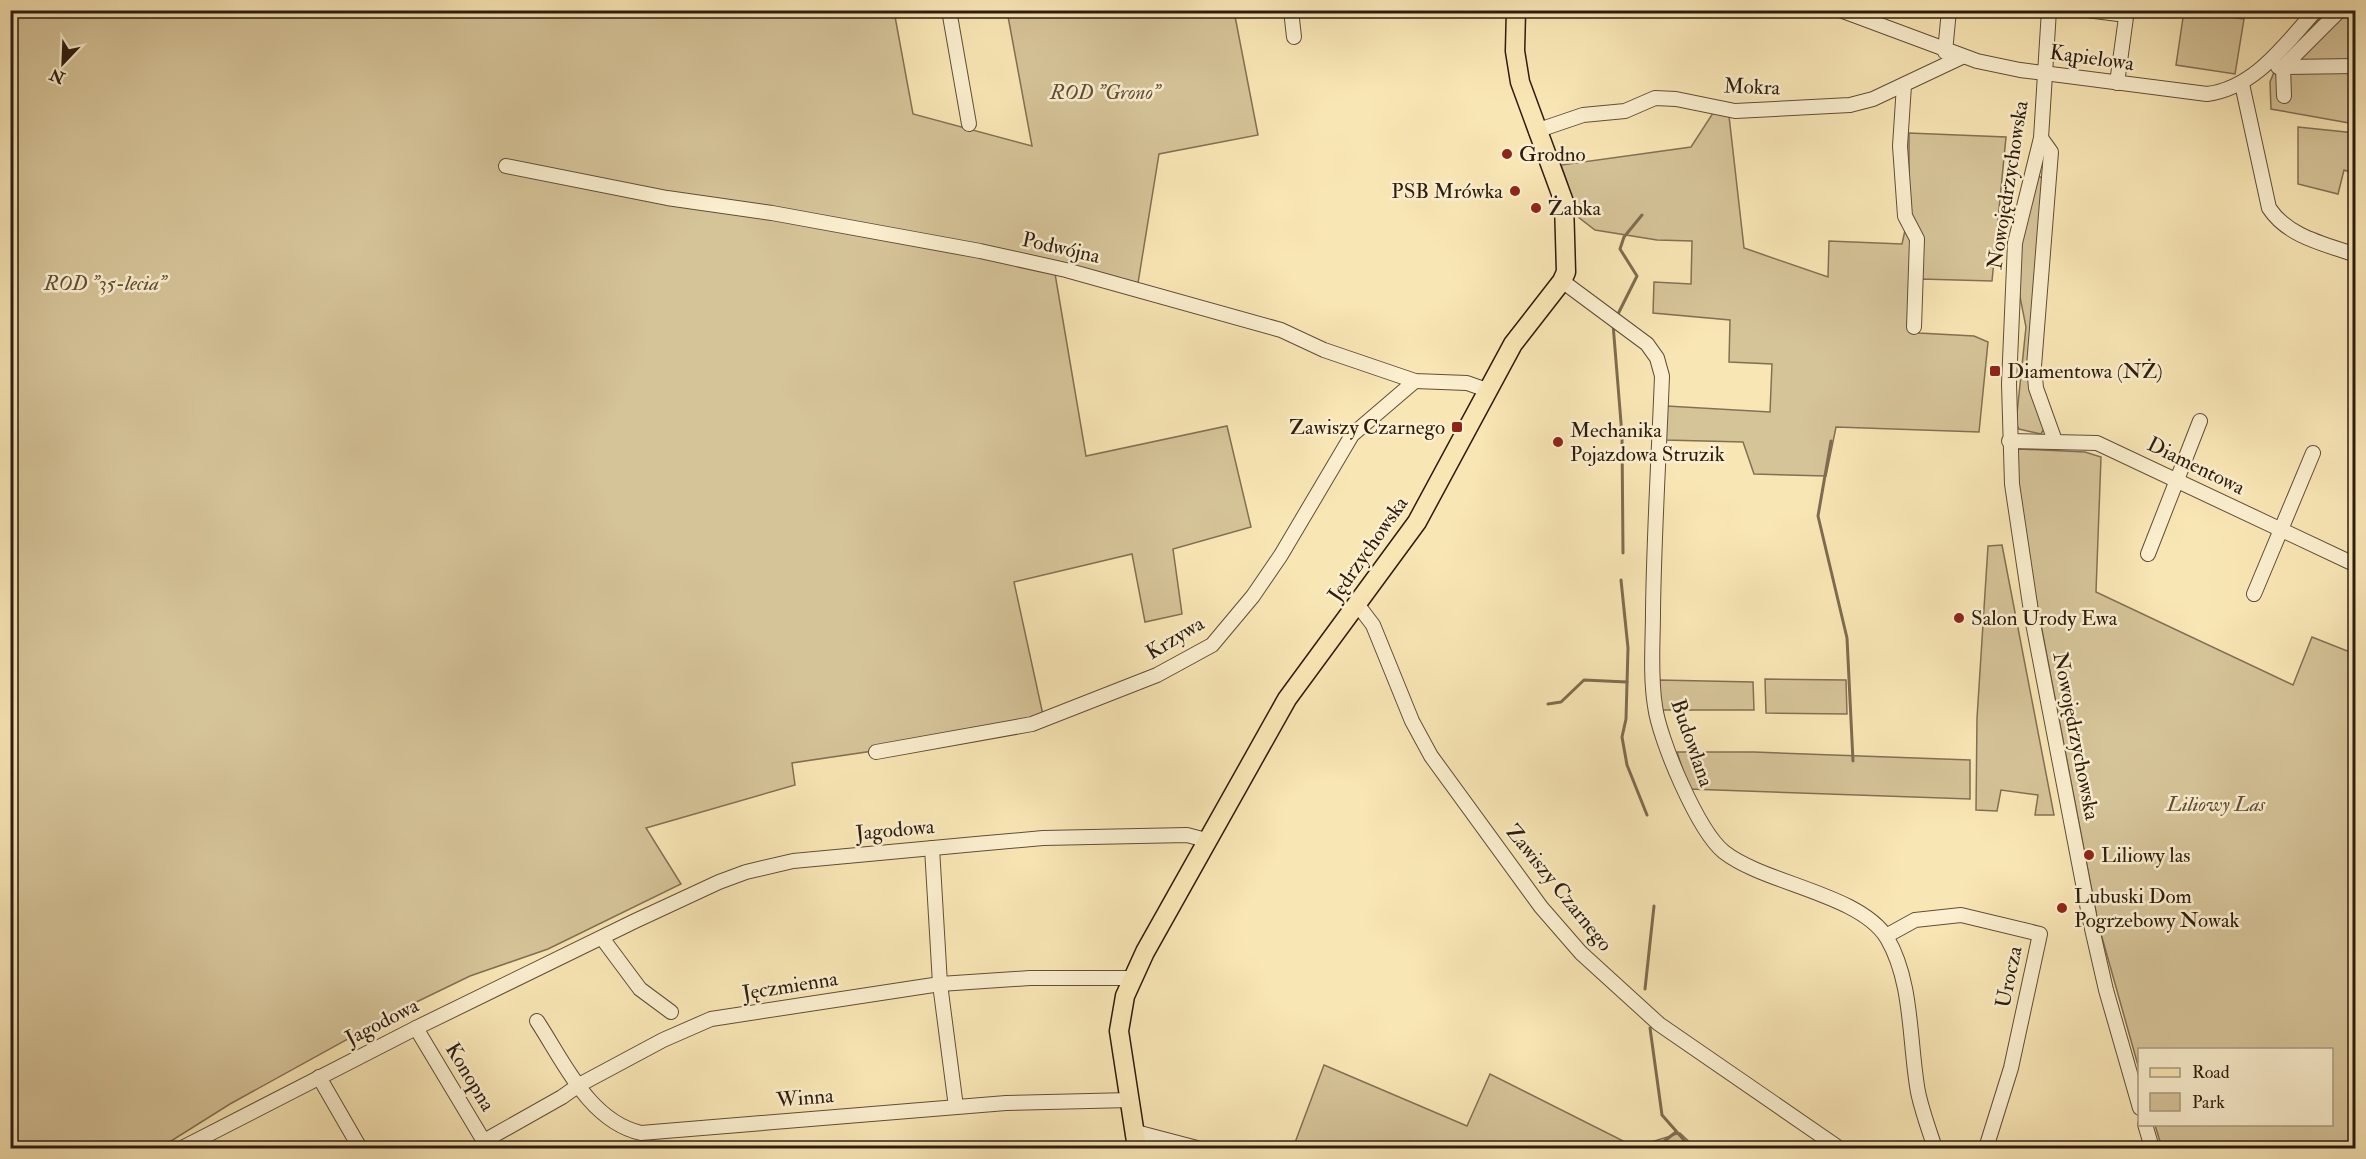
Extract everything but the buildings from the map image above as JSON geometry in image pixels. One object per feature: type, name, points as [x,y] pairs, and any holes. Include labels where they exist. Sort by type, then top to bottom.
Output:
[{"type":"main road","name":"Jędrzychowska","points":[[1137,1140],[1119,1031],[1121,1008],[1132,978],[1206,840],[1287,699],[1417,522],[1513,344],[1562,281],[1567,262],[1564,202],[1536,132],[1517,65],[1516,10]]},
{"type":"street","points":[[949,10],[969,124]]},
{"type":"street","points":[[1292,10],[1294,37]]},
{"type":"street","name":"Kąpielowa","points":[[1840,10],[1945,52],[2013,69],[2207,94],[2224,92],[2242,84],[2264,65],[2316,10]]},
{"type":"street","points":[[1945,52],[1949,10]]},
{"type":"street","name":"Nowojędrzychowska","points":[[2049,10],[2041,138],[2016,243],[2010,347],[2009,441],[2019,543],[2084,885],[2106,990],[2138,1104]]},
{"type":"street","points":[[2087,10],[2127,13],[2117,83]]},
{"type":"street","points":[[2284,96],[2283,67],[2340,10]]},
{"type":"street","name":"Mokra","points":[[1536,132],[1582,115],[1625,111],[1654,98],[1676,99],[1735,111],[1850,105],[1869,100],[1962,57]]},
{"type":"street","points":[[2264,65],[2355,66]]},
{"type":"street","points":[[2242,84],[2265,196],[2276,218],[2292,231],[2355,255]]},
{"type":"street","points":[[1904,85],[1900,146],[1905,216],[1917,238],[1914,327]]},
{"type":"street","points":[[2041,138],[2051,152],[2034,366],[2036,388],[2055,441]]},
{"type":"street","name":"Podwójna","points":[[506,166],[923,241],[1066,270],[1281,330],[1324,350],[1415,381],[1467,383],[1487,390]]},
{"type":"street","name":"Budowlana","points":[[1562,281],[1647,344],[1657,358],[1662,376],[1654,560],[1654,707],[1698,817],[1724,851],[1752,867],[1864,916],[1886,936],[1902,975],[1919,1093],[1935,1149]]},
{"type":"street","name":"Krzywa","points":[[876,752],[1032,724],[1157,675],[1212,645],[1253,596],[1281,555],[1352,435],[1415,381]]},
{"type":"street","points":[[2148,554],[2200,421]]},
{"type":"street","name":"Diamentowa","points":[[2009,441],[2097,443],[2355,565]]},
{"type":"street","points":[[2254,594],[2313,453]]},
{"type":"street","name":"Zawiszy Czarnego","points":[[1357,604],[1373,625],[1408,712],[1431,756],[1541,907],[1581,953],[1659,1024],[1839,1149]]},
{"type":"street","name":"Jagodowa","points":[[182,1149],[416,1028],[602,938],[719,882],[769,866],[932,848],[1078,837],[1187,835],[1206,840]]},
{"type":"street","points":[[932,848],[940,984],[956,1107]]},
{"type":"street","name":"Urocza","points":[[1886,936],[1915,920],[1961,915],[2040,934],[2011,1068],[1986,1149]]},
{"type":"street","points":[[602,938],[640,989],[671,1012]]},
{"type":"street","name":"Jęczmienna","points":[[486,1145],[579,1085],[663,1040],[711,1019],[940,984],[1030,978],[1132,978]]},
{"type":"street","name":"Winna","points":[[537,1020],[592,1104],[612,1122],[641,1133],[1017,1102],[1131,1100]]},
{"type":"street","name":"Konopna","points":[[416,1028],[486,1145]]},
{"type":"street","points":[[319,1077],[360,1149]]},
{"type":"street","points":[[2145,1126],[2152,1149]]},
{"type":"street","points":[[1137,1140],[1197,1149]]},
{"type":"green space","points":[[10,11],[894,11],[913,114],[1032,146],[1007,11],[1234,11],[1258,135],[1159,154],[1138,283],[1053,262],[1086,456],[1227,426],[1251,527],[1173,549],[1182,614],[1145,622],[1132,554],[1014,582],[1043,715],[941,741],[792,763],[795,785],[646,828],[681,884],[548,949],[470,976],[404,1008],[230,1104],[160,1148],[11,1148]]},
{"type":"green space","points":[[2184,11],[2244,19],[2235,74],[2176,65]]},
{"type":"green space","points":[[2327,11],[2355,11],[2355,124],[2271,109],[2270,82],[2278,63]]},
{"type":"green space","points":[[1713,113],[1729,116],[1744,248],[1828,277],[1829,241],[1902,244],[1909,212],[1909,133],[2006,137],[1992,281],[1921,279],[1919,333],[1974,336],[1988,342],[1979,432],[1836,427],[1826,476],[1754,474],[1743,442],[1665,440],[1667,406],[1770,412],[1772,364],[1729,362],[1730,320],[1653,313],[1654,282],[1691,284],[1692,241],[1657,240],[1595,230],[1573,213],[1568,185],[1561,165],[1691,147]]},
{"type":"green space","points":[[2298,127],[2355,133],[2355,174],[2344,170],[2338,194],[2298,184]]},
{"type":"green space","points":[[2037,176],[2043,178],[2031,342],[2044,429],[2041,434],[2019,429],[2016,423],[2026,327],[2019,292],[2020,244]]},
{"type":"green space","name":"Liliowy Las","points":[[2019,449],[2085,452],[2101,457],[2096,592],[2293,685],[2312,637],[2355,654],[2355,1148],[2162,1148],[2155,1126],[2333,1126],[2333,1048],[2138,1048],[2138,1065],[2098,923],[2024,536],[2015,455]]},
{"type":"green space","points":[[2002,545],[2054,815],[2035,815],[2038,795],[2001,790],[1997,811],[1976,810],[1977,718],[1988,546]]},
{"type":"green space","points":[[1765,679],[1846,680],[1847,714],[1766,713]]},
{"type":"green space","points":[[1658,680],[1753,682],[1754,710],[1662,710]]},
{"type":"green space","points":[[1677,752],[1754,752],[1970,760],[1970,799],[1689,789]]},
{"type":"green space","points":[[1324,1065],[1467,1126],[1490,1074],[1635,1147],[1680,1133],[1696,1148],[1293,1148]]},
{"type":"waterway","points":[[1617,316],[1637,276],[1620,249],[1624,237],[1642,215]]},
{"type":"waterway","points":[[1613,324],[1622,435],[1623,553]]},
{"type":"waterway","points":[[1831,441],[1818,516],[1847,638],[1853,761]]},
{"type":"waterway","points":[[1621,580],[1628,648],[1626,719],[1622,737],[1627,765],[1647,815]]},
{"type":"waterway","points":[[1548,704],[1561,702],[1584,680],[1627,682]]},
{"type":"waterway","points":[[1645,989],[1654,906]]},
{"type":"waterway","points":[[1650,1028],[1662,1115],[1691,1148]]},
{"type":"waterway","points":[[1658,1146],[1676,1132]]},
{"type":"place","name":"Grodno","points":[[1507,154]]},
{"type":"place","name":"PSB Mrówka","points":[[1515,191]]},
{"type":"place","name":"Żabka","points":[[1536,208]]},
{"type":"place","name":"Diamentowa (NŻ)","points":[[1995,371]]},
{"type":"place","name":"Zawiszy Czarnego","points":[[1457,427]]},
{"type":"place","name":"Mechanika Pojazdowa Struzik","points":[[1558,442]]},
{"type":"place","name":"Salon Urody Ewa","points":[[1959,618]]},
{"type":"place","name":"Liliowy las","points":[[2089,855]]},
{"type":"place","name":"Lubuski Dom Pogrzebowy Nowak","points":[[2062,908]]},
{"type":"park label","name":"ROD \"Grono\"","points":[[1105,92]]},
{"type":"park label","name":"ROD \"35-lecia\"","points":[[105,283]]}]
